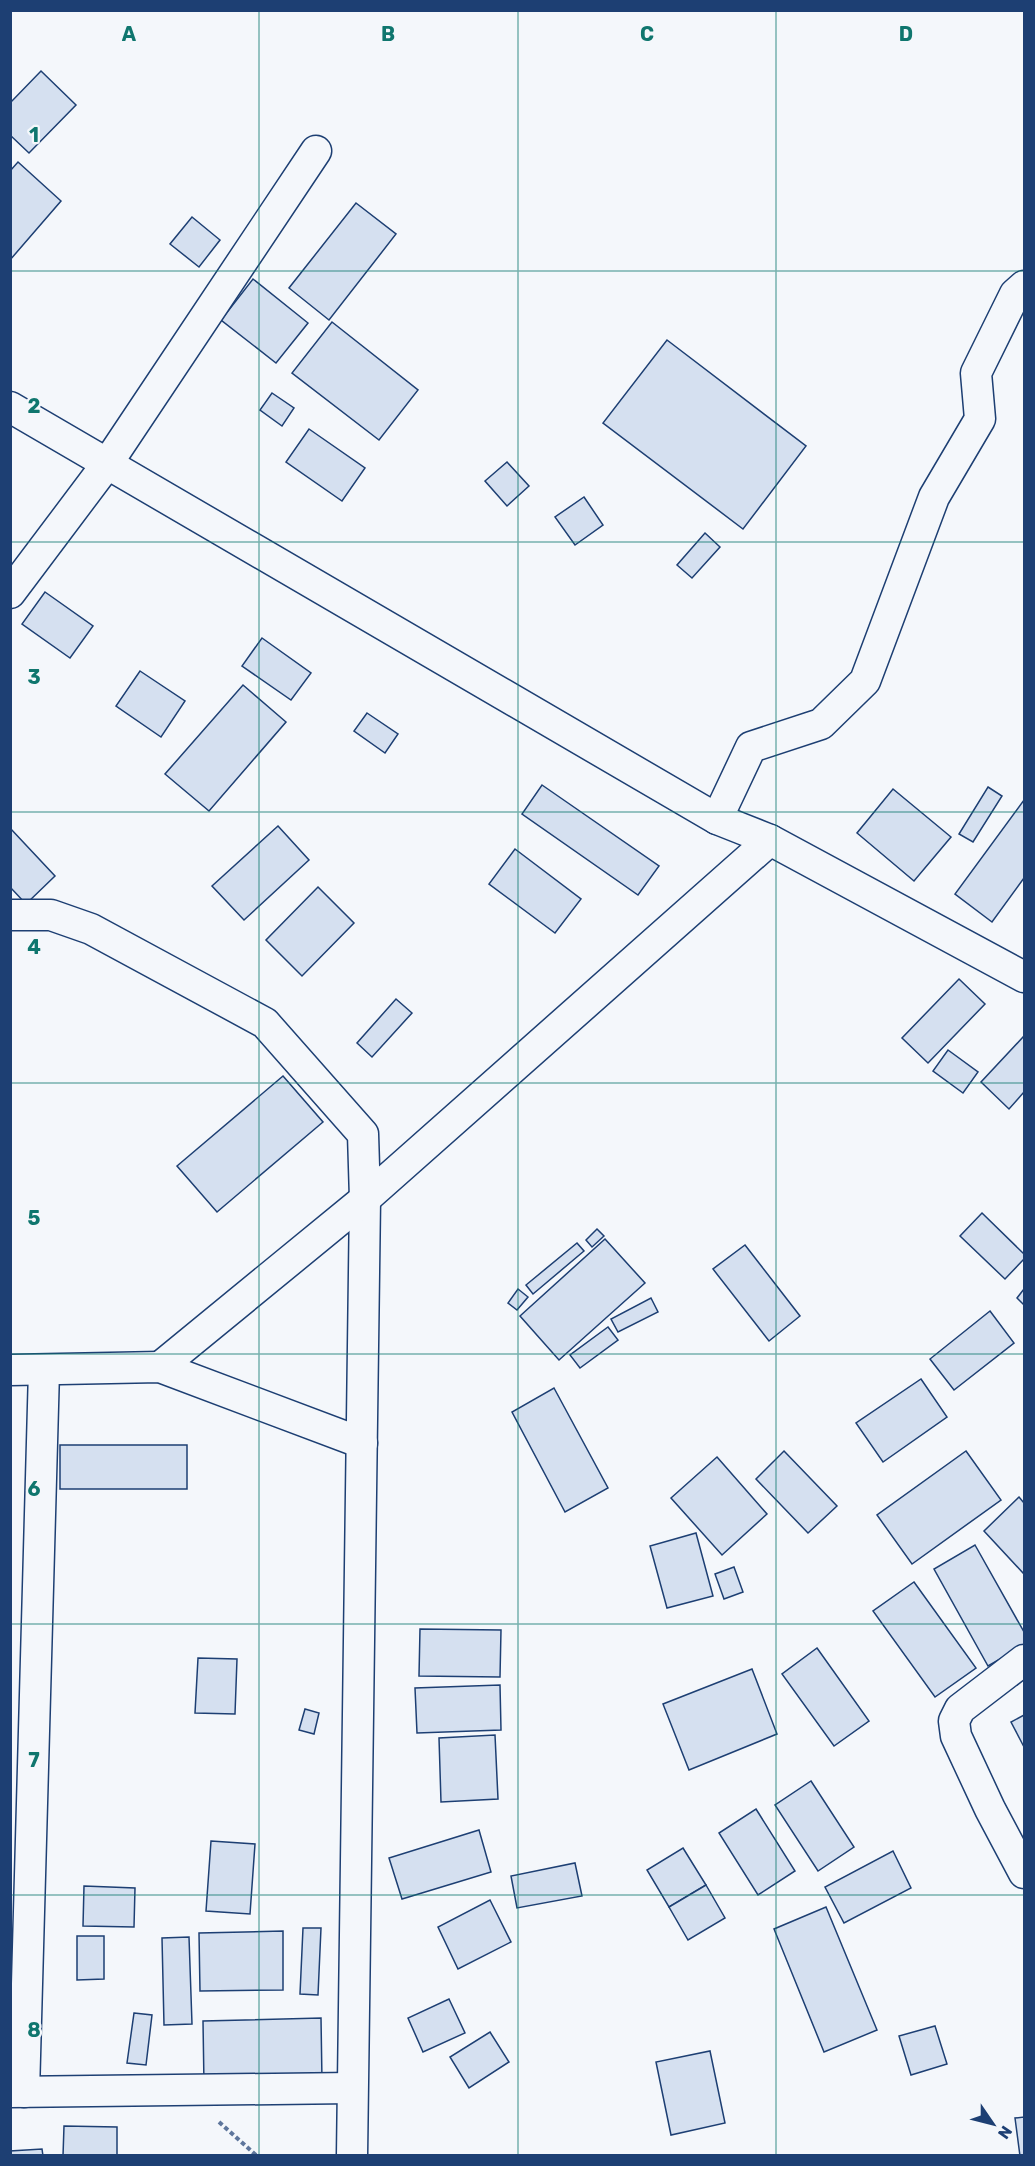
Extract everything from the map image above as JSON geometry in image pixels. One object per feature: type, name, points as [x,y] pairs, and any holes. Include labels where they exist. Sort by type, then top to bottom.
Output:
[{"type":"street","points":[[10,593],[107,464],[316,151]]},
{"type":"street","points":[[717,819],[751,747],[822,724],[865,681],[934,497],[980,419],[976,373],[1015,294],[1024,286]]},
{"type":"street","points":[[10,407],[717,819],[770,840],[1024,977]]},
{"type":"street","points":[[160,1367],[365,1199],[770,840]]},
{"type":"street","points":[[10,915],[51,915],[91,929],[265,1023],[363,1134],[365,1199],[351,2156]]},
{"type":"street","points":[[10,1370],[160,1367],[362,1443]]},
{"type":"street","points":[[44,1370],[17,2092],[352,2088]]},
{"type":"street","points":[[1024,1660],[960,1709],[954,1721],[956,1736],[990,1809],[1024,1873]]},
{"type":"building","points":[[41,71],[76,105],[29,153],[10,135],[10,103]]},
{"type":"building","points":[[18,162],[61,201],[10,260],[10,171]]},
{"type":"building","points":[[356,203],[396,234],[329,320],[289,288]]},
{"type":"building","points":[[192,217],[220,240],[199,267],[170,244]]},
{"type":"building","points":[[253,279],[308,323],[276,363],[221,320]]},
{"type":"building","points":[[332,322],[418,390],[379,440],[292,373]]},
{"type":"building","points":[[667,340],[806,446],[743,529],[603,423]]},
{"type":"building","points":[[272,393],[294,408],[282,426],[260,410]]},
{"type":"building","points":[[309,429],[365,468],[342,501],[286,462]]},
{"type":"building","points":[[507,462],[529,486],[507,506],[485,481]]},
{"type":"building","points":[[584,497],[603,525],[575,545],[555,517]]},
{"type":"building","points":[[705,533],[720,547],[692,578],[677,565]]},
{"type":"building","points":[[45,592],[93,626],[70,658],[22,624]]},
{"type":"building","points":[[262,638],[311,673],[291,700],[242,666]]},
{"type":"building","points":[[140,671],[185,701],[161,737],[116,706]]},
{"type":"building","points":[[243,685],[286,722],[209,811],[165,774]]},
{"type":"building","points":[[367,713],[398,734],[385,753],[354,731]]},
{"type":"building","points":[[542,785],[659,866],[638,895],[522,814]]},
{"type":"building","points":[[988,787],[1002,796],[973,842],[959,834]]},
{"type":"building","points":[[893,789],[951,837],[914,881],[857,833]]},
{"type":"building","points":[[1024,800],[1024,878],[992,922],[955,894]]},
{"type":"building","points":[[278,826],[309,860],[244,920],[212,886]]},
{"type":"building","points":[[10,828],[55,876],[26,904],[10,887]]},
{"type":"building","points":[[515,849],[581,899],[555,933],[489,884]]},
{"type":"building","points":[[318,887],[354,923],[302,976],[266,940]]},
{"type":"building","points":[[959,979],[985,1004],[928,1063],[902,1038]]},
{"type":"building","points":[[396,999],[412,1013],[372,1057],[357,1043]]},
{"type":"building","points":[[1024,1036],[1024,1092],[1009,1109],[981,1082]]},
{"type":"building","points":[[948,1050],[978,1072],[963,1093],[933,1071]]},
{"type":"building","points":[[283,1076],[323,1122],[217,1212],[177,1166]]},
{"type":"building","points":[[982,1213],[1024,1254],[1024,1259],[1005,1279],[960,1236]]},
{"type":"building","points":[[597,1229],[604,1236],[592,1247],[586,1240]]},
{"type":"building","points":[[605,1239],[645,1283],[559,1360],[520,1316]]},
{"type":"building","points":[[577,1243],[584,1251],[533,1294],[526,1285]]},
{"type":"building","points":[[745,1245],[800,1316],[769,1341],[713,1269]]},
{"type":"building","points":[[518,1289],[528,1297],[517,1310],[508,1303]]},
{"type":"building","points":[[1024,1289],[1024,1305],[1017,1298]]},
{"type":"building","points":[[651,1298],[658,1312],[618,1332],[611,1319]]},
{"type":"building","points":[[990,1311],[1014,1343],[954,1390],[930,1359]]},
{"type":"building","points":[[608,1327],[618,1340],[580,1368],[570,1355]]},
{"type":"building","points":[[921,1379],[947,1417],[883,1462],[856,1423]]},
{"type":"building","points":[[554,1388],[608,1488],[565,1512],[512,1412]]},
{"type":"building","points":[[60,1445],[187,1445],[187,1489],[60,1489]]},
{"type":"building","points":[[784,1451],[837,1506],[808,1533],[756,1479]]},
{"type":"building","points":[[966,1451],[1001,1500],[912,1564],[877,1515]]},
{"type":"building","points":[[717,1457],[767,1514],[722,1555],[671,1498]]},
{"type":"building","points":[[1019,1497],[1024,1503],[1024,1574],[984,1531]]},
{"type":"building","points":[[696,1533],[713,1596],[667,1608],[650,1546]]},
{"type":"building","points":[[975,1545],[1024,1632],[1024,1645],[988,1666],[934,1569]]},
{"type":"building","points":[[734,1567],[743,1592],[724,1599],[715,1574]]},
{"type":"building","points":[[914,1582],[976,1668],[935,1697],[873,1611]]},
{"type":"building","points":[[420,1629],[501,1630],[500,1677],[419,1676]]},
{"type":"building","points":[[817,1648],[869,1721],[834,1746],[782,1674]]},
{"type":"building","points":[[198,1658],[237,1659],[235,1714],[195,1713]]},
{"type":"building","points":[[752,1669],[777,1734],[689,1770],[663,1704]]},
{"type":"building","points":[[500,1685],[501,1730],[417,1733],[415,1688]]},
{"type":"building","points":[[305,1709],[319,1713],[314,1734],[299,1730]]},
{"type":"building","points":[[1024,1715],[1024,1747],[1011,1722]]},
{"type":"building","points":[[495,1735],[498,1799],[441,1802],[439,1738]]},
{"type":"building","points":[[811,1781],[854,1847],[818,1871],[775,1805]]},
{"type":"building","points":[[756,1809],[795,1871],[758,1895],[719,1833]]},
{"type":"building","points":[[479,1830],[491,1872],[402,1899],[389,1858]]},
{"type":"building","points":[[211,1841],[255,1844],[250,1914],[206,1911]]},
{"type":"building","points":[[683,1848],[706,1885],[669,1907],[647,1870]]},
{"type":"building","points":[[893,1851],[911,1888],[844,1923],[825,1887]]},
{"type":"building","points":[[575,1863],[582,1896],[517,1908],[511,1876]]},
{"type":"building","points":[[706,1885],[725,1918],[688,1940],[669,1907]]},
{"type":"building","points":[[84,1886],[135,1888],[134,1927],[83,1926]]},
{"type":"building","points":[[490,1900],[511,1942],[458,1969],[438,1927]]},
{"type":"building","points":[[826,1907],[877,2030],[824,2052],[774,1929]]},
{"type":"building","points":[[303,1928],[321,1928],[318,1995],[300,1994]]},
{"type":"building","points":[[283,1931],[283,1990],[200,1991],[199,1933]]},
{"type":"building","points":[[77,1936],[104,1936],[104,1979],[77,1980]]},
{"type":"building","points":[[189,1937],[192,2024],[164,2025],[162,1938]]},
{"type":"building","points":[[449,1999],[465,2033],[423,2052],[408,2018]]},
{"type":"building","points":[[134,2013],[152,2015],[146,2065],[127,2063]]},
{"type":"building","points":[[321,2018],[322,2081],[204,2085],[203,2021]]},
{"type":"building","points":[[935,2026],[947,2064],[911,2075],[899,2036]]},
{"type":"building","points":[[490,2032],[509,2062],[469,2088],[450,2057]]},
{"type":"building","points":[[710,2051],[725,2123],[671,2135],[656,2062]]},
{"type":"building","points":[[1024,2117],[1024,2156],[1020,2156],[1015,2118]]},
{"type":"building","points":[[64,2126],[117,2127],[117,2156],[63,2156]]},
{"type":"building","points":[[42,2149],[43,2156],[10,2156],[10,2151]]}]
